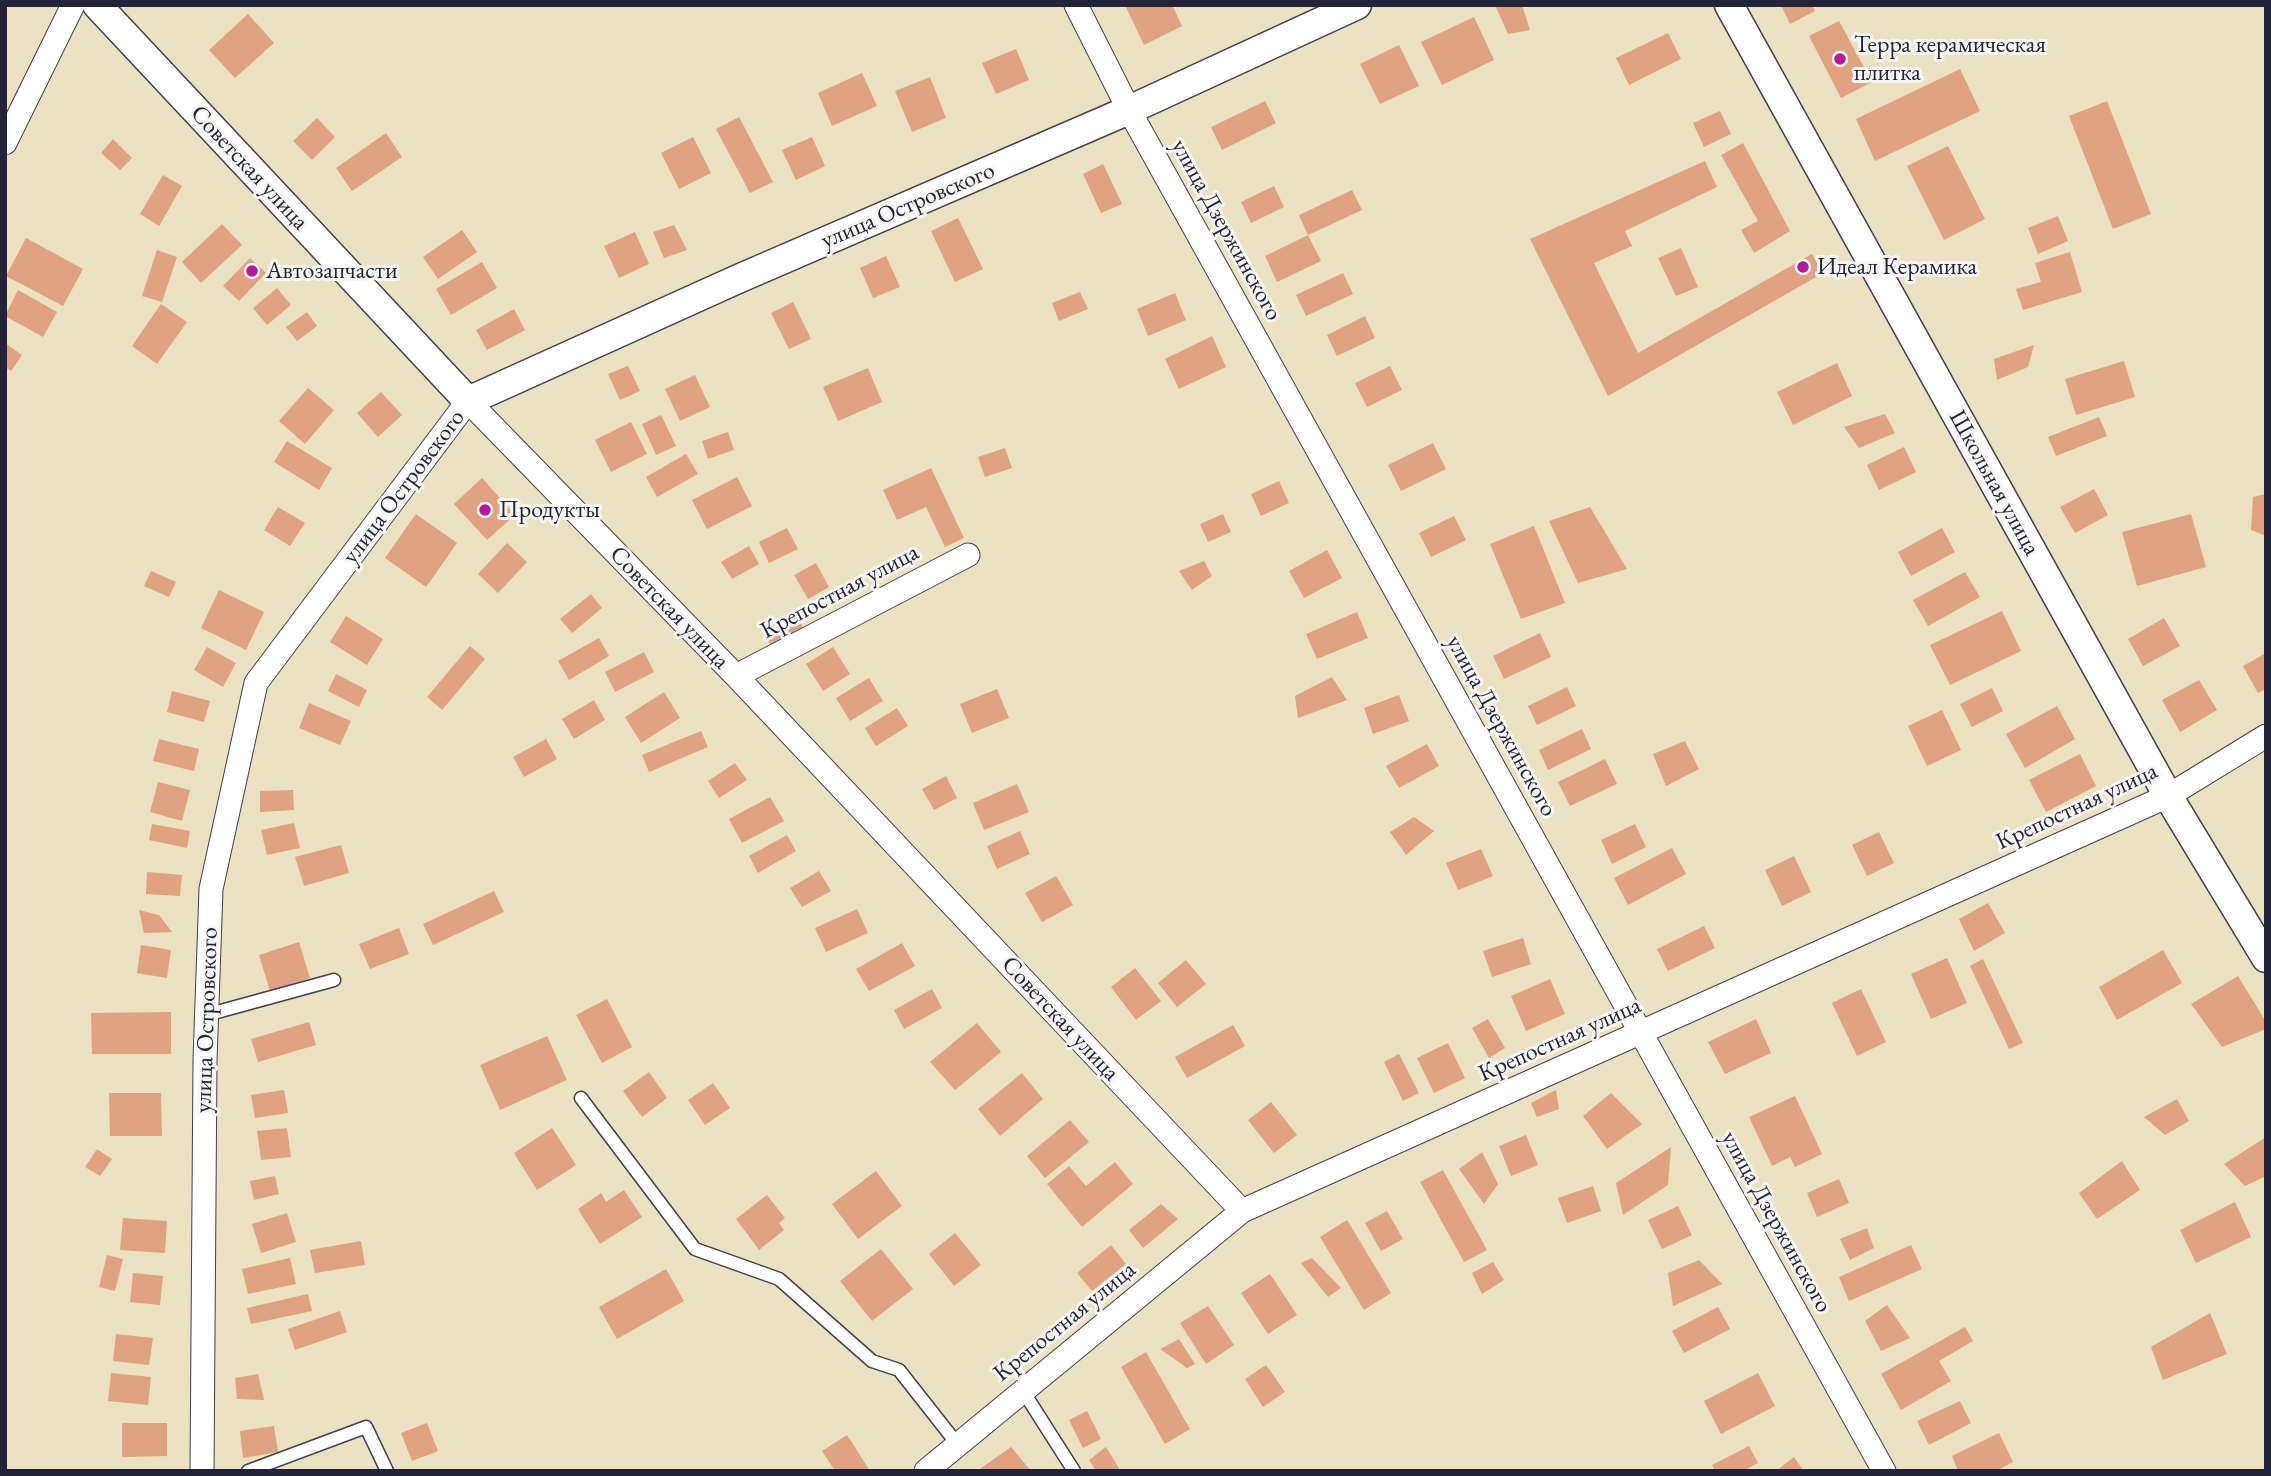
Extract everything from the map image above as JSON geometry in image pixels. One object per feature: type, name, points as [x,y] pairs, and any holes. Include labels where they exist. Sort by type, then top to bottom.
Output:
[{"type":"street","points":[[5,143],[73,5]]},
{"type":"street","name":"Советская улица","points":[[97,5],[468,401],[736,676],[1242,1211]]},
{"type":"street","name":"улица Дзержинского","points":[[1076,5],[1129,110],[1884,1471]]},
{"type":"street","name":"улица Островского","points":[[202,1471],[206,1016],[211,889],[256,683],[468,401],[750,274],[1129,110],[1357,5]]},
{"type":"street","name":"Школьная улица","points":[[1729,5],[2168,796],[2266,958]]},
{"type":"street","name":"Крепостная улица","points":[[736,676],[968,555]]},
{"type":"street","name":"Крепостная улица","points":[[926,1471],[1242,1211],[2168,796],[2266,736]]},
{"type":"lane","points":[[206,1016],[334,980]]},
{"type":"lane","points":[[581,1098],[695,1249],[779,1279],[872,1361],[899,1370],[958,1444]]},
{"type":"lane","points":[[1023,1391],[1074,1471]]},
{"type":"lane","points":[[248,1471],[366,1427],[387,1471]]},
{"type":"building","points":[[1172,5],[1182,26],[1144,45],[1126,7]]},
{"type":"building","points":[[1495,5],[1522,5],[1530,30],[1508,34]]},
{"type":"building","points":[[1781,5],[1812,5],[1815,11],[1790,24]]},
{"type":"building","points":[[248,14],[274,43],[235,78],[209,50]]},
{"type":"building","points":[[1474,17],[1494,60],[1442,85],[1421,42]]},
{"type":"building","name":"Терра керамическая плитка","points":[[1839,21],[1872,82],[1841,98],[1809,36]]},
{"type":"building","points":[[1668,33],[1681,59],[1629,85],[1616,58]]},
{"type":"building","points":[[1399,45],[1419,86],[1380,104],[1360,64]]},
{"type":"building","points":[[1016,49],[1029,80],[996,94],[982,63]]},
{"type":"building","points":[[1960,69],[1980,111],[1875,161],[1856,119]]},
{"type":"building","points":[[862,73],[877,106],[832,126],[818,93]]},
{"type":"building","points":[[930,77],[946,118],[912,132],[895,91]]},
{"type":"building","points":[[1265,101],[1276,123],[1222,150],[1211,127]]},
{"type":"building","points":[[2107,101],[2151,214],[2113,229],[2069,116]]},
{"type":"building","points":[[1720,111],[1731,134],[1704,147],[1693,123]]},
{"type":"building","points":[[739,117],[773,182],[750,193],[716,129]]},
{"type":"building","points":[[317,118],[335,137],[312,160],[293,141]]},
{"type":"building","points":[[386,133],[402,157],[352,191],[336,168]]},
{"type":"building","points":[[693,137],[711,173],[679,189],[661,153]]},
{"type":"building","points":[[812,137],[825,166],[796,180],[782,150]]},
{"type":"building","points":[[113,139],[132,158],[120,170],[101,153]]},
{"type":"building","points":[[1743,143],[1790,231],[1754,253],[1741,230],[1758,221],[1721,155]]},
{"type":"building","points":[[1948,146],[1985,219],[1944,240],[1907,166]]},
{"type":"building","points":[[1705,161],[1717,187],[1625,231],[1632,246],[1594,263],[1638,353],[1812,254],[1823,273],[1608,396],[1530,239]]},
{"type":"building","points":[[1103,164],[1122,204],[1101,213],[1083,174]]},
{"type":"building","points":[[163,175],[182,186],[159,226],[140,214]]},
{"type":"building","points":[[1274,186],[1284,207],[1251,223],[1241,202]]},
{"type":"building","points":[[1352,190],[1362,210],[1308,235],[1299,215]]},
{"type":"building","points":[[2058,216],[2068,241],[2038,254],[2028,228]]},
{"type":"building","points":[[958,218],[983,269],[955,282],[931,231]]},
{"type":"building","points":[[222,224],[242,245],[201,283],[182,262]]},
{"type":"building","points":[[674,225],[687,250],[664,258],[653,232]]},
{"type":"building","points":[[462,230],[477,252],[438,279],[423,257]]},
{"type":"building","points":[[635,232],[649,264],[619,278],[604,246]]},
{"type":"building","points":[[1308,235],[1321,261],[1277,282],[1265,256]]},
{"type":"building","points":[[26,238],[83,269],[63,306],[6,276]]},
{"type":"building","points":[[1681,248],[1698,287],[1676,296],[1658,258]]},
{"type":"building","points":[[157,250],[177,257],[162,302],[142,296]]},
{"type":"building","points":[[2070,252],[2082,292],[2023,310],[2016,289],[2041,282],[2035,263]]},
{"type":"building","points":[[886,256],[900,287],[873,298],[860,268]]},
{"type":"building","points":[[250,258],[266,273],[239,301],[223,286]]},
{"type":"building","points":[[482,262],[497,288],[451,315],[436,289]]},
{"type":"building","points":[[1343,273],[1353,294],[1306,316],[1296,295]]},
{"type":"building","points":[[277,288],[291,305],[267,325],[253,308]]},
{"type":"building","points":[[18,290],[57,312],[43,337],[5,316]]},
{"type":"building","points":[[1080,292],[1088,309],[1059,321],[1052,303]]},
{"type":"building","points":[[1175,293],[1186,320],[1148,336],[1137,309]]},
{"type":"building","points":[[793,302],[811,339],[789,349],[771,313]]},
{"type":"building","points":[[161,304],[187,322],[157,364],[132,346]]},
{"type":"building","points":[[514,309],[525,330],[487,350],[476,330]]},
{"type":"building","points":[[307,312],[317,326],[297,341],[286,327]]},
{"type":"building","points":[[1365,316],[1375,338],[1337,356],[1327,335]]},
{"type":"building","points":[[1212,336],[1226,367],[1179,389],[1165,359]]},
{"type":"building","points":[[5,343],[22,355],[11,371],[5,367]]},
{"type":"building","points":[[2034,345],[2028,367],[1997,380],[1994,359]]},
{"type":"building","points":[[2124,361],[2135,397],[2076,415],[2065,379]]},
{"type":"building","points":[[1837,363],[1852,396],[1793,425],[1777,392]]},
{"type":"building","points":[[628,366],[640,391],[620,400],[608,374]]},
{"type":"building","points":[[1390,366],[1402,390],[1367,407],[1355,383]]},
{"type":"building","points":[[868,368],[882,402],[838,421],[823,387]]},
{"type":"building","points":[[695,375],[710,407],[680,421],[665,389]]},
{"type":"building","points":[[308,388],[334,410],[305,444],[279,421]]},
{"type":"building","points":[[381,392],[402,415],[378,437],[357,413]]},
{"type":"building","points":[[1885,414],[1895,433],[1859,448],[1844,427]]},
{"type":"building","points":[[661,415],[676,446],[656,455],[642,424]]},
{"type":"building","points":[[2099,417],[2107,436],[2056,456],[2048,437]]},
{"type":"building","points":[[631,422],[647,454],[611,472],[595,440]]},
{"type":"building","points":[[728,432],[734,450],[708,459],[702,441]]},
{"type":"building","points":[[287,441],[332,468],[319,490],[274,462]]},
{"type":"building","points":[[1433,443],[1446,469],[1401,491],[1388,465]]},
{"type":"building","points":[[1904,447],[1916,472],[1879,490],[1867,465]]},
{"type":"building","points":[[1005,448],[1012,468],[985,477],[978,457]]},
{"type":"building","points":[[686,454],[698,474],[657,497],[646,477]]},
{"type":"building","points":[[931,468],[964,538],[945,547],[926,507],[897,520],[883,490]]},
{"type":"building","points":[[737,477],[752,506],[707,529],[692,500]]},
{"type":"building","name":"Продукты","points":[[482,478],[515,515],[487,540],[454,504]]},
{"type":"building","points":[[1279,481],[1289,503],[1261,516],[1251,494]]},
{"type":"building","points":[[2094,489],[2108,515],[2075,533],[2060,507]]},
{"type":"building","points":[[2266,494],[2266,536],[2251,530],[2253,497]]},
{"type":"building","points":[[278,507],[305,523],[290,546],[264,530]]},
{"type":"building","points":[[1590,507],[1627,569],[1578,583],[1549,521]]},
{"type":"building","points":[[416,514],[457,543],[426,587],[385,558]]},
{"type":"building","points":[[1223,514],[1231,532],[1208,542],[1200,524]]},
{"type":"building","points":[[2191,514],[2206,567],[2137,586],[2122,532]]},
{"type":"building","points":[[1454,516],[1466,540],[1431,557],[1419,533]]},
{"type":"building","points":[[1534,526],[1565,603],[1521,619],[1490,544]]},
{"type":"building","points":[[787,528],[798,549],[769,563],[759,542]]},
{"type":"building","points":[[1942,528],[1955,552],[1911,576],[1898,552]]},
{"type":"building","points":[[507,543],[527,562],[498,593],[478,574]]},
{"type":"building","points":[[749,546],[759,564],[732,579],[721,562]]},
{"type":"building","points":[[1327,550],[1342,578],[1304,598],[1289,571]]},
{"type":"building","points":[[1204,561],[1212,576],[1192,590],[1179,571]]},
{"type":"building","points":[[816,563],[829,587],[808,599],[794,575]]},
{"type":"building","points":[[151,571],[176,582],[169,597],[144,586]]},
{"type":"building","points":[[1965,572],[1980,597],[1928,626],[1913,600]]},
{"type":"building","points":[[219,590],[264,612],[246,650],[201,628]]},
{"type":"building","points":[[591,594],[602,608],[572,633],[560,619]]},
{"type":"building","points":[[2002,611],[2021,651],[1950,685],[1930,645]]},
{"type":"building","points":[[1357,612],[1368,638],[1317,659],[1306,634]]},
{"type":"building","points":[[796,615],[806,633],[774,651],[764,633]]},
{"type":"building","points":[[346,616],[383,639],[367,665],[330,642]]},
{"type":"building","points":[[2164,618],[2180,646],[2143,666],[2128,639]]},
{"type":"building","points":[[1540,633],[1551,657],[1504,679],[1493,656]]},
{"type":"building","points":[[599,638],[609,656],[569,680],[558,661]]},
{"type":"building","points":[[470,646],[485,659],[442,710],[427,697]]},
{"type":"building","points":[[207,647],[236,663],[223,687],[194,670]]},
{"type":"building","points":[[833,647],[850,674],[823,691],[806,664]]},
{"type":"building","points":[[644,652],[654,672],[615,692],[605,672]]},
{"type":"building","points":[[2266,653],[2266,689],[2258,693],[2243,666]]},
{"type":"building","points":[[336,674],[367,690],[359,707],[328,691]]},
{"type":"building","points":[[1332,677],[1347,700],[1298,718],[1295,696]]},
{"type":"building","points":[[869,678],[883,701],[850,721],[836,698]]},
{"type":"building","points":[[2199,680],[2217,710],[2180,732],[2162,700]]},
{"type":"building","points":[[1567,687],[1576,706],[1537,725],[1528,706]]},
{"type":"building","points":[[1992,688],[2003,711],[1972,727],[1960,704]]},
{"type":"building","points":[[997,689],[1009,718],[972,733],[960,704]]},
{"type":"building","points":[[172,691],[210,701],[204,722],[167,712]]},
{"type":"building","points":[[664,692],[680,718],[641,743],[625,717]]},
{"type":"building","points":[[1399,695],[1409,721],[1373,734],[1364,708]]},
{"type":"building","points":[[594,700],[605,720],[574,739],[562,719]]},
{"type":"building","points":[[309,703],[351,721],[340,745],[299,728]]},
{"type":"building","points":[[2057,706],[2075,739],[2025,768],[2006,734]]},
{"type":"building","points":[[897,708],[908,726],[876,746],[865,728]]},
{"type":"building","points":[[1942,710],[1961,750],[1927,766],[1908,726]]},
{"type":"building","points":[[1582,729],[1591,749],[1548,770],[1539,750]]},
{"type":"building","points":[[701,731],[708,747],[649,772],[642,755]]},
{"type":"building","points":[[159,739],[199,749],[194,771],[153,761]]},
{"type":"building","points":[[546,739],[557,759],[524,777],[513,757]]},
{"type":"building","points":[[1685,741],[1699,769],[1666,786],[1653,754]]},
{"type":"building","points":[[1427,744],[1439,766],[1399,788],[1386,766]]},
{"type":"building","points":[[2080,754],[2096,786],[2046,812],[2029,780]]},
{"type":"building","points":[[1605,759],[1617,784],[1570,806],[1558,782]]},
{"type":"building","points":[[735,763],[747,780],[719,798],[708,781]]},
{"type":"building","points":[[946,776],[957,798],[934,810],[922,789]]},
{"type":"building","points":[[158,782],[190,790],[182,821],[150,812]]},
{"type":"building","points":[[1017,784],[1029,812],[984,830],[973,803]]},
{"type":"building","points":[[293,790],[294,810],[260,812],[260,791]]},
{"type":"building","points":[[770,797],[784,821],[742,843],[729,819]]},
{"type":"building","points":[[1414,817],[1434,831],[1406,855],[1390,832]]},
{"type":"building","points":[[294,823],[300,848],[267,855],[261,830]]},
{"type":"building","points":[[152,824],[190,831],[187,848],[149,840]]},
{"type":"building","points":[[1635,824],[1646,847],[1612,864],[1601,840]]},
{"type":"building","points":[[1020,831],[1030,854],[997,869],[987,846]]},
{"type":"building","points":[[1879,832],[1894,863],[1867,876],[1852,845]]},
{"type":"building","points":[[787,835],[796,851],[758,873],[749,856]]},
{"type":"building","points":[[341,845],[349,873],[304,886],[295,857]]},
{"type":"building","points":[[1672,848],[1686,874],[1628,905],[1614,878]]},
{"type":"building","points":[[1481,849],[1493,876],[1458,890],[1446,863]]},
{"type":"building","points":[[1794,856],[1811,892],[1782,906],[1765,870]]},
{"type":"building","points":[[819,871],[831,891],[802,907],[790,888]]},
{"type":"building","points":[[147,872],[182,875],[180,896],[146,894]]},
{"type":"building","points":[[1056,876],[1073,905],[1042,922],[1025,893]]},
{"type":"building","points":[[494,891],[504,912],[433,945],[423,924]]},
{"type":"building","points":[[1988,903],[2005,933],[1974,951],[1959,919]]},
{"type":"building","points":[[857,909],[868,933],[826,952],[815,928]]},
{"type":"building","points":[[139,910],[159,915],[172,932],[144,933]]},
{"type":"building","points":[[1704,926],[1715,948],[1668,971],[1657,949]]},
{"type":"building","points":[[399,928],[409,954],[370,969],[359,944]]},
{"type":"building","points":[[1523,938],[1531,964],[1492,977],[1483,951]]},
{"type":"building","points":[[299,942],[310,978],[270,991],[259,955]]},
{"type":"building","points":[[902,943],[915,966],[869,991],[856,969]]},
{"type":"building","points":[[141,945],[171,950],[167,978],[137,973]]},
{"type":"building","points":[[2163,950],[2182,983],[2117,1020],[2099,987]]},
{"type":"building","points":[[1947,958],[1967,1003],[1931,1019],[1911,974]]},
{"type":"building","points":[[1983,959],[2023,1043],[2009,1049],[1970,966]]},
{"type":"building","points":[[1186,960],[1206,984],[1177,1007],[1158,983]]},
{"type":"building","points":[[1135,968],[1161,1001],[1136,1020],[1111,987]]},
{"type":"building","points":[[2238,976],[2266,1022],[2266,1029],[2222,1047],[2191,1004]]},
{"type":"building","points":[[1550,979],[1565,1014],[1526,1031],[1511,996]]},
{"type":"building","points":[[932,989],[942,1008],[904,1029],[894,1010]]},
{"type":"building","points":[[1861,989],[1886,1042],[1857,1056],[1832,1003]]},
{"type":"building","points":[[607,999],[632,1047],[602,1063],[576,1015]]},
{"type":"building","points":[[171,1012],[171,1054],[92,1054],[91,1013]]},
{"type":"building","points":[[1488,1019],[1505,1048],[1489,1058],[1472,1028]]},
{"type":"building","points":[[1756,1019],[1771,1053],[1725,1074],[1708,1042]]},
{"type":"building","points":[[309,1022],[316,1045],[258,1062],[251,1039]]},
{"type":"building","points":[[977,1023],[1001,1052],[955,1090],[930,1062]]},
{"type":"building","points":[[1233,1025],[1245,1046],[1187,1078],[1175,1057]]},
{"type":"building","points":[[547,1036],[567,1080],[500,1110],[480,1065]]},
{"type":"building","points":[[1448,1043],[1465,1078],[1434,1093],[1417,1058]]},
{"type":"building","points":[[1399,1054],[1419,1093],[1403,1101],[1384,1062]]},
{"type":"building","points":[[649,1072],[667,1098],[642,1117],[623,1091]]},
{"type":"building","points":[[1022,1073],[1043,1099],[1000,1136],[978,1109]]},
{"type":"building","points":[[713,1083],[730,1108],[705,1125],[688,1100]]},
{"type":"building","points":[[284,1090],[288,1113],[255,1118],[251,1095]]},
{"type":"building","points":[[1556,1090],[1559,1109],[1537,1117],[1531,1103]]},
{"type":"building","points":[[109,1093],[161,1093],[162,1136],[110,1136]]},
{"type":"building","points":[[1611,1093],[1642,1124],[1607,1149],[1583,1116]]},
{"type":"building","points":[[1795,1096],[1822,1154],[1795,1167],[1790,1157],[1772,1166],[1749,1117]]},
{"type":"building","points":[[2177,1099],[2189,1121],[2165,1135],[2144,1117]]},
{"type":"building","points":[[1271,1102],[1297,1135],[1274,1153],[1248,1120]]},
{"type":"building","points":[[1070,1120],[1089,1142],[1045,1178],[1027,1156]]},
{"type":"building","points":[[287,1128],[291,1157],[261,1160],[257,1131]]},
{"type":"building","points":[[552,1128],[576,1165],[537,1190],[514,1153]]},
{"type":"building","points":[[1526,1135],[1538,1165],[1511,1176],[1499,1146]]},
{"type":"building","points":[[2266,1137],[2266,1176],[2245,1186],[2224,1164]]},
{"type":"building","points":[[1671,1147],[1668,1185],[1623,1215],[1616,1183]]},
{"type":"building","points":[[97,1149],[112,1159],[100,1176],[85,1167]]},
{"type":"building","points":[[1482,1152],[1498,1184],[1484,1204],[1459,1169]]},
{"type":"building","points":[[2122,1161],[2140,1190],[2097,1219],[2079,1193]]},
{"type":"building","points":[[1115,1162],[1133,1184],[1082,1227],[1047,1184],[1069,1166],[1086,1186]]},
{"type":"building","points":[[1443,1170],[1487,1250],[1464,1262],[1420,1182]]},
{"type":"building","points":[[876,1171],[902,1206],[858,1239],[832,1204]]},
{"type":"building","points":[[275,1176],[279,1194],[254,1200],[250,1181]]},
{"type":"building","points":[[1839,1179],[1849,1203],[1817,1217],[1807,1193]]},
{"type":"building","points":[[1593,1186],[1601,1211],[1567,1223],[1558,1198]]},
{"type":"building","points":[[624,1190],[642,1217],[600,1244],[578,1209],[601,1193],[606,1202]]},
{"type":"building","points":[[767,1195],[785,1218],[779,1223],[784,1230],[759,1250],[736,1219]]},
{"type":"building","points":[[2235,1202],[2251,1237],[2196,1263],[2180,1230]]},
{"type":"building","points":[[1161,1204],[1178,1219],[1143,1248],[1129,1230]]},
{"type":"building","points":[[1678,1206],[1692,1235],[1662,1249],[1648,1220]]},
{"type":"building","points":[[1387,1211],[1403,1239],[1381,1251],[1365,1223]]},
{"type":"building","points":[[287,1213],[296,1242],[261,1253],[252,1224]]},
{"type":"building","points":[[123,1218],[167,1221],[165,1253],[120,1250]]},
{"type":"building","points":[[1347,1220],[1391,1293],[1364,1310],[1320,1237]]},
{"type":"building","points":[[1867,1228],[1874,1248],[1850,1260],[1840,1239]]},
{"type":"building","points":[[955,1233],[981,1265],[954,1286],[929,1254]]},
{"type":"building","points":[[361,1241],[365,1265],[315,1273],[310,1250]]},
{"type":"building","points":[[1111,1245],[1126,1264],[1092,1291],[1077,1273]]},
{"type":"building","points":[[1911,1245],[1922,1269],[1849,1301],[1839,1277]]},
{"type":"building","points":[[881,1249],[913,1289],[872,1321],[840,1281]]},
{"type":"building","points":[[107,1255],[123,1259],[115,1291],[99,1287]]},
{"type":"building","points":[[290,1258],[296,1284],[248,1294],[242,1269]]},
{"type":"building","points":[[1312,1258],[1341,1288],[1328,1297],[1301,1263]]},
{"type":"building","points":[[1699,1260],[1722,1284],[1673,1306],[1668,1273]]},
{"type":"building","points":[[1493,1262],[1504,1280],[1482,1294],[1472,1273]]},
{"type":"building","points":[[666,1269],[684,1301],[617,1339],[599,1307]]},
{"type":"building","points":[[133,1273],[163,1276],[160,1305],[130,1302]]},
{"type":"building","points":[[1270,1274],[1297,1315],[1268,1334],[1241,1293]]},
{"type":"building","points":[[308,1294],[312,1311],[251,1324],[247,1308]]},
{"type":"building","points":[[1887,1305],[1910,1338],[1881,1351],[1865,1321]]},
{"type":"building","points":[[1208,1306],[1234,1345],[1206,1364],[1180,1323]]},
{"type":"building","points":[[1718,1307],[1730,1329],[1684,1353],[1672,1331]]},
{"type":"building","points":[[340,1311],[347,1332],[295,1350],[288,1329]]},
{"type":"building","points":[[2210,1313],[2227,1354],[2163,1380],[2151,1347]]},
{"type":"building","points":[[1965,1327],[1973,1341],[1939,1361],[1951,1381],[1901,1410],[1881,1374]]},
{"type":"building","points":[[116,1334],[153,1338],[149,1365],[113,1361]]},
{"type":"building","points":[[1179,1339],[1195,1364],[1187,1368],[1160,1349]]},
{"type":"building","points":[[1146,1352],[1190,1429],[1165,1444],[1121,1367]]},
{"type":"building","points":[[1266,1365],[1285,1392],[1263,1407],[1245,1379]]},
{"type":"building","points":[[111,1373],[151,1377],[148,1405],[108,1401]]},
{"type":"building","points":[[1758,1373],[1775,1406],[1721,1434],[1704,1401]]},
{"type":"building","points":[[258,1374],[264,1400],[237,1399],[235,1378]]},
{"type":"building","points":[[1960,1401],[1971,1423],[1929,1445],[1917,1421]]},
{"type":"building","points":[[1087,1411],[1101,1439],[1083,1448],[1069,1420]]},
{"type":"building","points":[[122,1423],[167,1423],[167,1456],[122,1457]]},
{"type":"building","points":[[427,1423],[438,1451],[412,1461],[401,1433]]},
{"type":"building","points":[[274,1426],[278,1452],[243,1458],[240,1431]]},
{"type":"building","points":[[1999,1433],[2013,1462],[1996,1471],[1958,1471],[1952,1456]]},
{"type":"building","points":[[847,1435],[870,1471],[835,1471],[822,1451]]},
{"type":"building","points":[[1749,1446],[1758,1463],[1743,1471],[1715,1471],[1712,1465]]},
{"type":"building","points":[[1011,1447],[1031,1471],[977,1471]]},
{"type":"building","points":[[1106,1447],[1120,1470],[1096,1471],[1089,1460]]},
{"type":"building","points":[[1794,1457],[1804,1471],[1776,1471]]},
{"type":"place","name":"Терра керамическая плитка","points":[[1840,59]]},
{"type":"place","name":"Идеал Керамика","points":[[1803,267]]},
{"type":"place","name":"Автозапчасти","points":[[252,271]]},
{"type":"place","name":"Продукты","points":[[485,510]]}]
